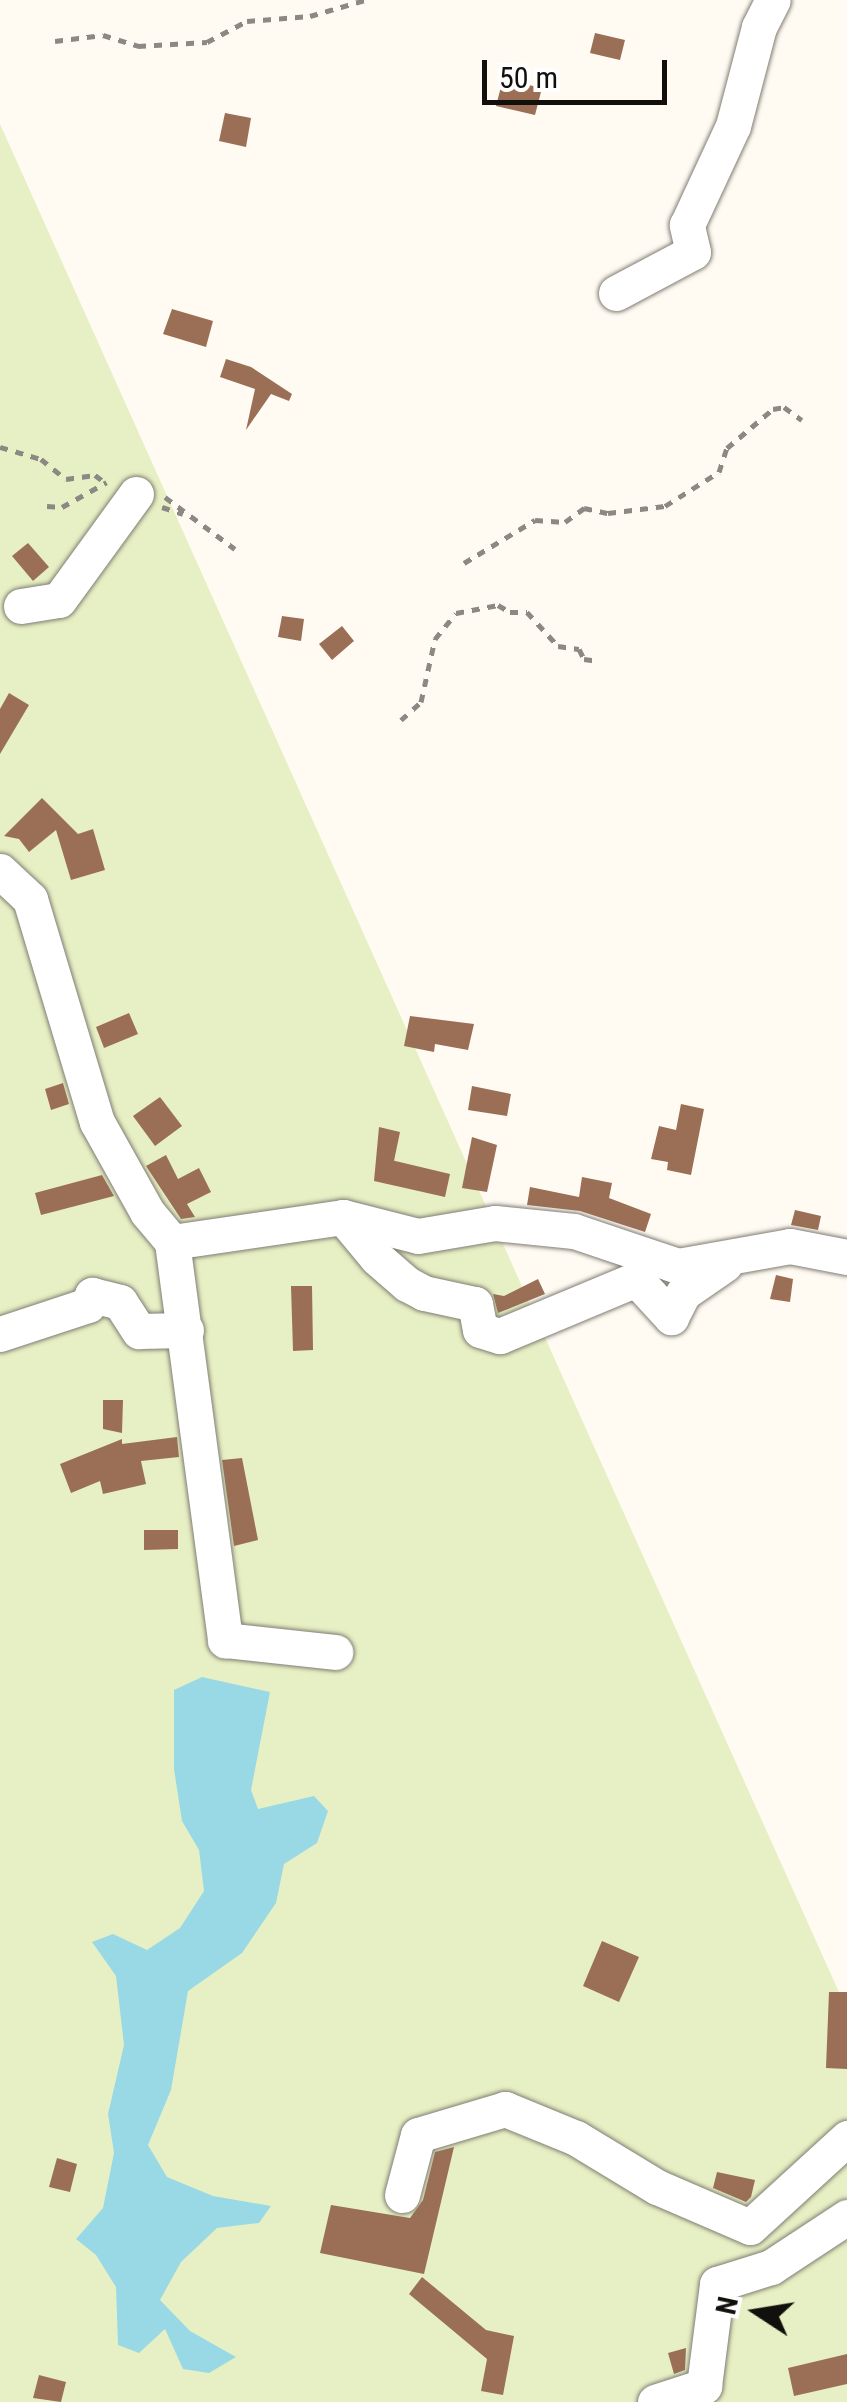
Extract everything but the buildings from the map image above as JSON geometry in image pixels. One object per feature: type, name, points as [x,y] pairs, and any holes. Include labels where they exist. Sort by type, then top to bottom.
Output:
[{"type":"street","points":[[616,293],[693,252],[687,225],[733,126],[759,27],[773,0]]},
{"type":"street","points":[[21,606],[59,600],[148,493]]},
{"type":"street","points":[[0,871],[30,899],[97,1122],[147,1212],[172,1242],[226,1640],[335,1652]]},
{"type":"street","points":[[172,1242],[343,1217],[418,1236],[494,1223],[574,1231],[678,1266],[790,1246],[847,1256]]},
{"type":"street","points":[[343,1217],[377,1258],[407,1284],[424,1293],[475,1304],[480,1330],[500,1336],[636,1279],[672,1316],[683,1293],[739,1255]]},
{"type":"street","points":[[0,1334],[88,1305],[92,1296],[120,1302],[140,1331],[186,1330]]},
{"type":"street","points":[[402,2196],[418,2135],[506,2109],[576,2138],[657,2187],[750,2227],[847,2138]]},
{"type":"street","points":[[654,2402],[704,2386],[718,2284],[771,2267],[847,2217]]},
{"type":"path","points":[[55,41],[104,36],[138,46],[207,42],[247,22],[310,16],[365,0]]},
{"type":"path","points":[[464,563],[535,520],[565,522],[584,508],[608,513],[664,506],[719,472],[727,448],[772,410],[784,407],[802,420]]},
{"type":"path","points":[[0,447],[41,458],[66,480],[96,475],[103,482]]},
{"type":"path","points":[[148,493],[235,550]]},
{"type":"path","points":[[401,720],[421,702],[435,639],[456,612],[498,605],[510,612],[527,612],[558,646],[578,649],[584,659],[599,662]]},
{"type":"green space","points":[[0,124],[847,2010],[847,2402],[0,2402]]},
{"type":"water","points":[[202,1677],[270,1692],[251,1790],[258,1809],[314,1796],[328,1811],[317,1843],[284,1864],[276,1903],[242,1953],[188,1991],[171,2090],[148,2145],[167,2177],[213,2196],[271,2206],[259,2223],[217,2228],[181,2262],[160,2300],[190,2331],[236,2357],[209,2373],[183,2369],[165,2329],[139,2353],[118,2345],[116,2287],[96,2255],[76,2239],[103,2208],[114,2153],[108,2114],[124,2045],[116,1976],[92,1942],[113,1934],[147,1950],[180,1928],[204,1891],[199,1850],[182,1821],[174,1769],[174,1690]]}]
